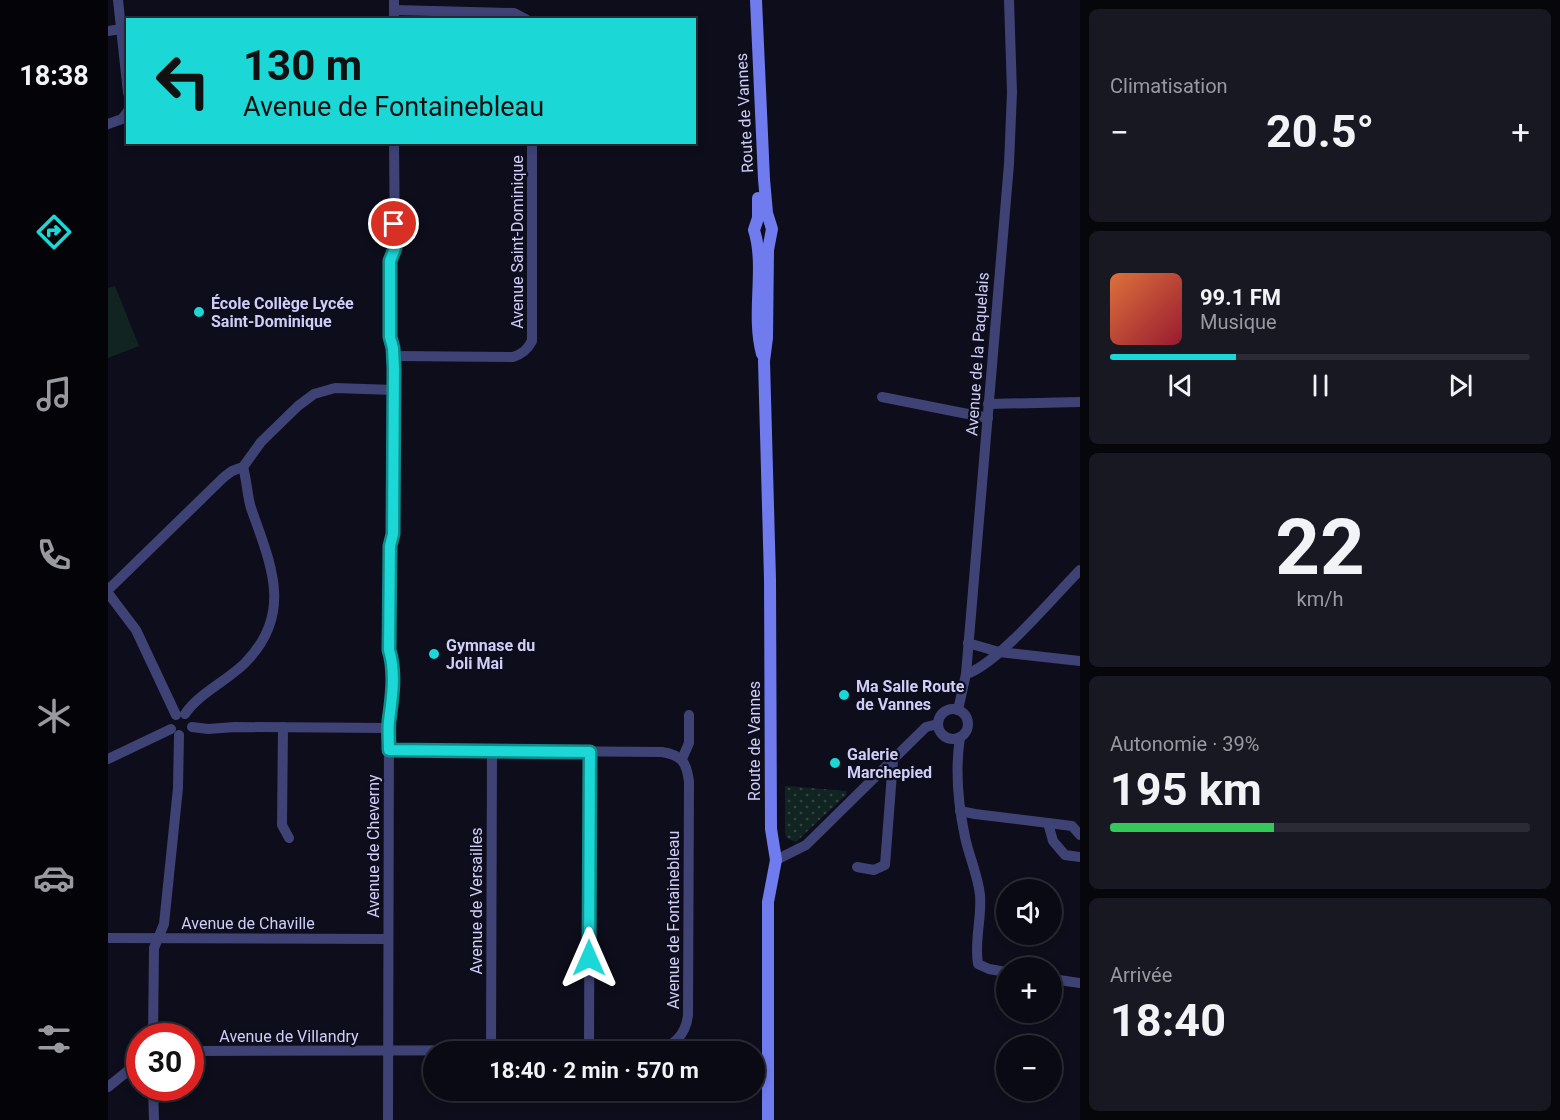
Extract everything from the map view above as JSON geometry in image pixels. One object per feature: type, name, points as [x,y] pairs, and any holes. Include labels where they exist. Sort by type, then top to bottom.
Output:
[{"type":"main road","name":"Route de Vannes","points":[[748,0],[766,227]]},
{"type":"main road","name":"Route de Vannes","points":[[756,0],[766,227],[767,338],[764,362],[770,579],[771,829],[776,860],[768,902],[768,1120]]},
{"type":"main road","name":"Route de Vannes","points":[[764,362],[758,338],[758,242],[754,230],[766,227]]},
{"type":"street","points":[[118,0],[126,75]]},
{"type":"street","name":"Avenue de la Paquelais","points":[[958,710],[966,674],[1009,164],[1012,92],[1010,0]]},
{"type":"street","points":[[394,10],[514,13],[523,18]]},
{"type":"street","points":[[108,31],[121,29]]},
{"type":"street","points":[[108,124],[122,119],[126,114]]},
{"type":"street","name":"Avenue de Cheverny","points":[[388,1120],[389,728],[392,700],[392,658],[389,650],[394,390],[394,356],[390,337],[390,261],[395,248],[394,144]]},
{"type":"street","name":"Avenue Saint-Dominique","points":[[394,356],[513,357],[525,351],[529,346],[532,341],[532,144]]},
{"type":"street","points":[[108,759],[175,732],[186,735],[192,727],[191,719],[180,714],[136,630],[108,591],[224,477],[243,467],[261,442],[297,406],[314,394],[334,388],[394,390]]},
{"type":"street","points":[[882,398],[988,418]]},
{"type":"street","points":[[988,404],[1080,402]]},
{"type":"street","points":[[153,1023],[154,948],[164,924],[178,788],[175,732],[171,721],[225,681],[247,661],[262,640],[271,621],[274,603],[272,568],[264,538],[251,508],[243,467]]},
{"type":"street","points":[[966,674],[977,670],[999,652],[1080,570]]},
{"type":"street","points":[[968,643],[999,652],[1080,661]]},
{"type":"street","points":[[958,710],[967,721],[966,730],[960,736],[950,738],[939,729],[938,724],[944,712],[958,710]]},
{"type":"street","name":"Avenue de Fontainebleau","points":[[676,1041],[685,1030],[687,1023],[689,782],[688,771],[682,759],[689,742],[689,715]]},
{"type":"street","points":[[776,860],[806,845],[926,727],[938,724]]},
{"type":"street","points":[[192,727],[208,729],[235,727],[389,728]]},
{"type":"street","points":[[283,728],[282,825],[289,838]]},
{"type":"street","points":[[960,736],[957,787],[960,811],[980,894],[976,953],[978,964],[996,970]]},
{"type":"street","points":[[389,750],[662,752],[682,759]]},
{"type":"street","name":"Avenue de Versailles","points":[[491,1041],[492,751]]},
{"type":"street","points":[[589,1041],[590,752]]},
{"type":"street","points":[[857,867],[874,870],[885,865],[893,760]]},
{"type":"street","points":[[960,811],[1072,826],[1080,836]]},
{"type":"street","points":[[1048,823],[1053,841],[1065,855],[1080,857]]},
{"type":"street","name":"Avenue de Chaville","points":[[108,938],[388,939]]},
{"type":"street","points":[[1062,981],[1080,983]]},
{"type":"street","name":"Avenue de Villandry","points":[[204,1051],[387,1051]]},
{"type":"street","name":"Avenue de Fontainebleau","points":[[387,1051],[423,1051]]},
{"type":"street","points":[[108,1087],[126,1072]]},
{"type":"street","points":[[153,1101],[154,1120]]},
{"type":"green space","points":[[115,286],[139,346],[108,358],[108,288]]},
{"type":"green space","points":[[785,786],[847,791],[846,795],[796,842],[787,838],[785,834]]},
{"type":"place","name":"École Collège Lycée Saint-Dominique","points":[[199,312]]},
{"type":"place","name":"Gymnase du Joli Mai","points":[[434,654]]},
{"type":"place","name":"Ma Salle Route de Vannes","points":[[844,695]]},
{"type":"place","name":"Galerie Marchepied","points":[[835,763]]},
{"type":"route","points":[[394,224],[395,248],[390,261],[390,337],[394,369],[393,534],[390,546],[389,650],[392,658],[392,711],[389,720],[389,750],[590,752],[589,958]]}]
